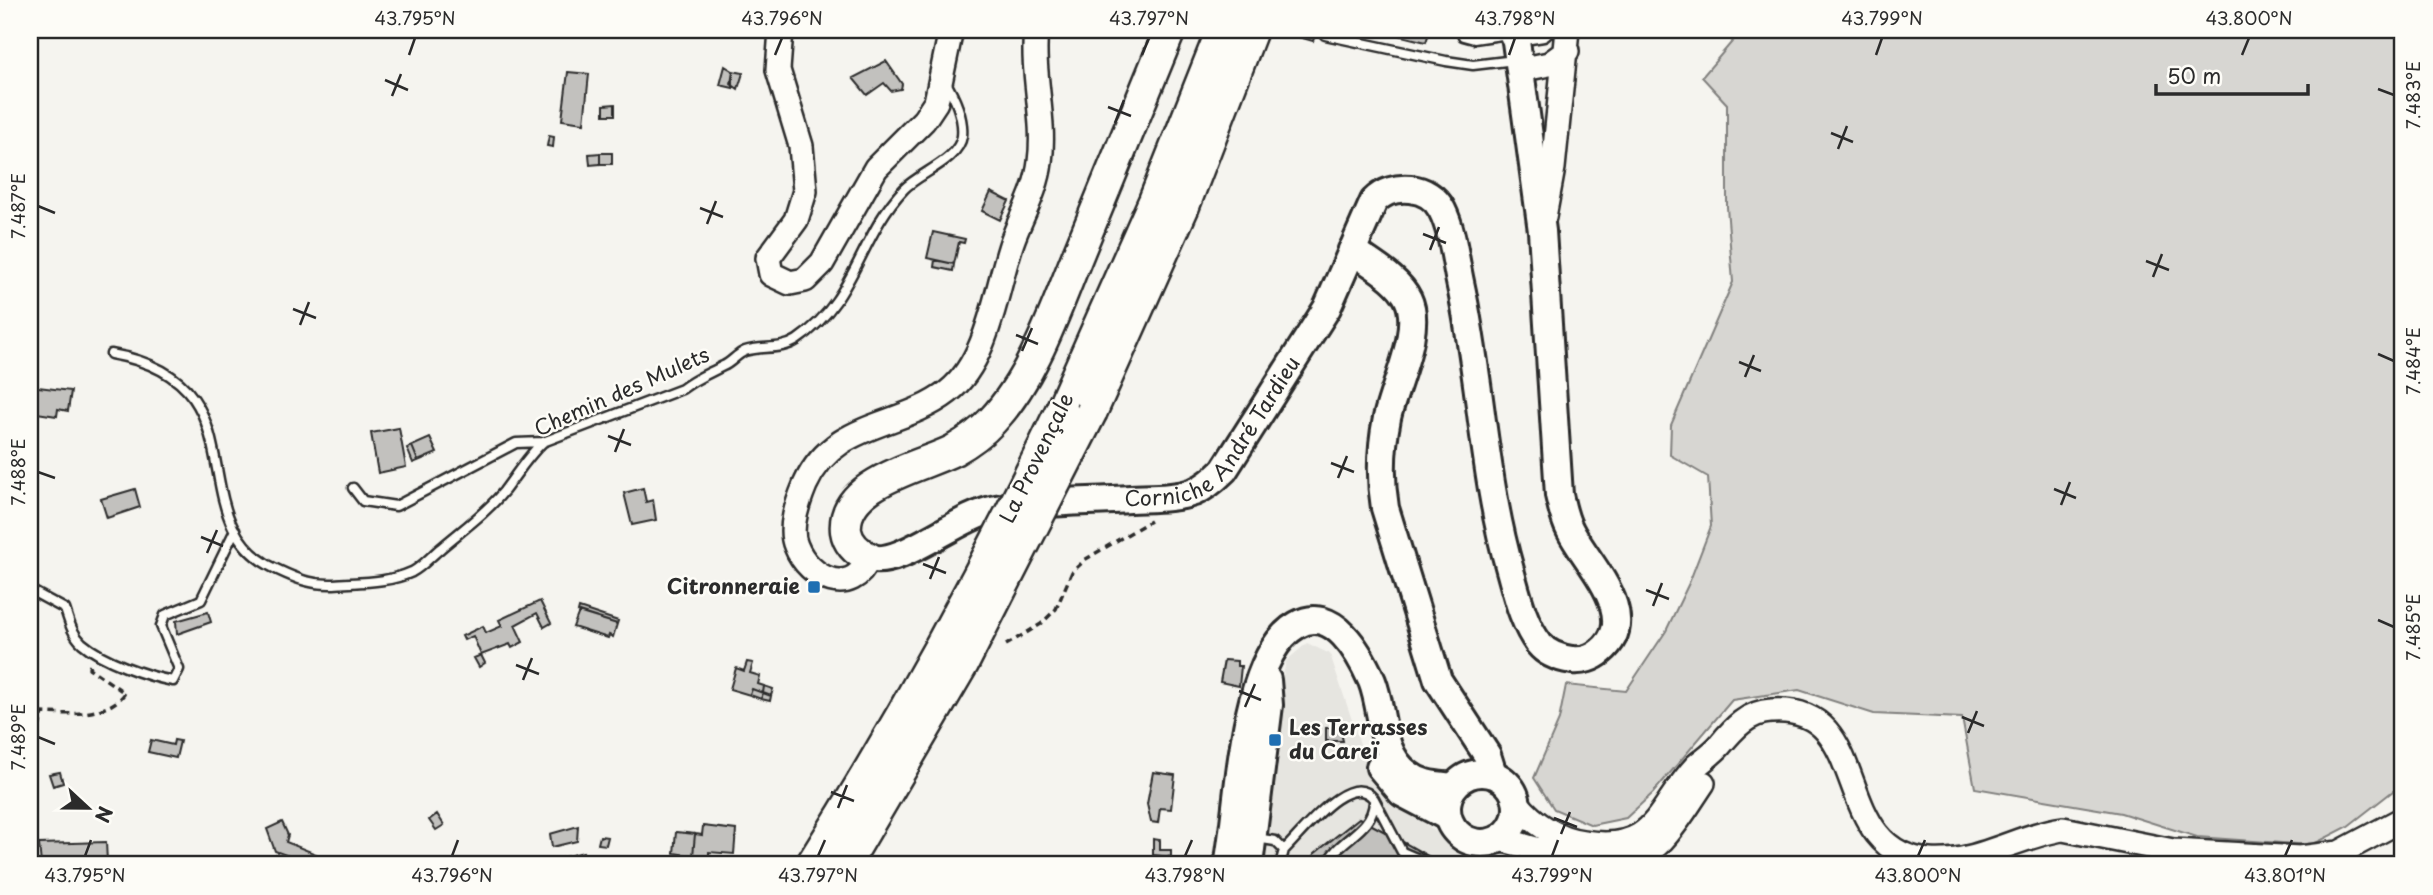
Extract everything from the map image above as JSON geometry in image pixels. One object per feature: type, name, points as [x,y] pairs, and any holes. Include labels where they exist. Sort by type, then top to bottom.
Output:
[{"type":"highway","points":[[869,558],[853,549],[848,538],[847,517],[854,503],[891,475],[954,450],[981,431],[1002,408],[1026,370],[1062,293],[1170,30]]},
{"type":"highway","name":"La Provençale","points":[[811,865],[888,741],[952,626],[1062,408],[1158,190],[1222,30]]},
{"type":"highway","name":"La Provençale","points":[[845,865],[963,664],[1092,411],[1138,312],[1218,120],[1252,30]]},
{"type":"highway","points":[[1218,120],[1261,30]]},
{"type":"main road","name":"Corniche André Tardieu","points":[[869,558],[880,560],[900,556],[949,526],[993,510],[1027,505],[1168,497],[1206,486],[1224,470],[1326,308],[1367,212],[1386,191],[1404,189],[1421,192],[1434,200],[1443,211],[1465,307],[1494,506],[1519,601],[1540,644],[1555,656],[1580,660],[1606,647],[1614,634],[1616,614],[1610,595],[1569,529],[1559,495],[1542,231],[1520,42]]},
{"type":"main road","points":[[1352,250],[1395,283],[1407,296],[1413,312],[1413,328],[1387,418],[1382,486],[1388,518],[1438,680],[1487,755],[1493,774],[1513,791],[1517,803],[1513,824],[1499,839],[1486,843],[1462,838],[1448,817],[1402,793],[1381,769],[1363,722],[1357,689],[1357,656]]},
{"type":"main road","points":[[1228,865],[1243,747],[1252,702],[1280,639],[1300,623],[1327,623],[1341,631],[1372,682],[1395,760],[1406,774],[1423,784],[1458,782],[1473,773],[1493,774]]},
{"type":"main road","points":[[1249,865],[1269,705],[1265,668]]},
{"type":"main road","points":[[1448,817],[1448,797],[1458,782],[1473,735]]},
{"type":"street","points":[[781,30],[778,70],[801,146],[806,191],[796,220],[768,258],[771,274],[790,283],[805,280],[822,263],[876,167],[924,120],[936,102],[951,30]]},
{"type":"street","points":[[869,558],[863,572],[851,581],[836,582],[824,576],[806,563],[794,544],[794,515],[806,483],[823,454],[877,422],[918,408],[949,391],[970,364],[989,326],[1012,243],[1040,164],[1041,141],[1033,54],[1036,30]]},
{"type":"street","points":[[1520,42],[1549,64],[1567,40]]},
{"type":"street","points":[[1542,231],[1567,40]]},
{"type":"street","points":[[1517,803],[1529,817],[1562,839],[1604,846],[1622,843],[1649,831],[1696,767],[1715,751],[1736,726],[1754,715],[1771,711],[1787,712],[1814,721],[1829,732],[1840,748],[1866,821],[1875,834],[1900,853],[1928,861],[1956,860],[2047,831],[2063,829],[2192,853],[2323,856],[2357,846],[2403,819]]},
{"type":"street","points":[[1499,839],[1602,863],[1626,860],[1646,852],[1661,841],[1709,774],[1715,751]]},
{"type":"lane","points":[[1461,30],[1463,36],[1474,39],[1520,42]]},
{"type":"lane","points":[[1325,36],[1473,65],[1520,42]]},
{"type":"lane","name":"Chemin des Mulets","points":[[111,354],[156,366],[179,381],[193,395],[205,417],[218,460],[226,513],[247,553],[306,582],[377,582],[413,572],[491,506],[528,455],[543,442],[682,389],[701,374],[725,366],[744,351],[783,347],[797,340],[825,315],[843,294],[866,246],[903,190],[953,153],[962,137],[956,99],[942,75]]},
{"type":"lane","points":[[353,488],[363,501],[396,506],[516,443],[543,442]]},
{"type":"lane","points":[[30,590],[65,610],[72,629],[82,643],[150,677],[173,681],[179,669],[161,626],[165,615],[201,600],[235,530]]},
{"type":"lane","points":[[1243,747],[1252,761],[1246,831],[1253,838],[1275,841],[1284,850]]},
{"type":"lane","points":[[1280,865],[1284,850],[1337,796],[1357,788],[1368,791],[1374,799],[1402,852],[1432,865]]},
{"type":"lane","points":[[1326,865],[1333,850],[1368,822],[1373,812],[1374,799]]},
{"type":"path","points":[[1006,645],[1041,624],[1056,609],[1072,572],[1086,559],[1156,517],[1168,497]]},
{"type":"path","points":[[30,747],[33,748],[43,713],[92,712],[118,703],[125,693],[89,668],[99,653]]},
{"type":"shaded area","points":[[1742,30],[2403,30],[2403,792],[2393,791],[2347,827],[2312,845],[2197,837],[2121,813],[1975,788],[1962,718],[1874,714],[1799,690],[1732,700],[1653,793],[1626,818],[1592,825],[1554,809],[1534,778],[1559,720],[1566,685],[1626,691],[1666,631],[1689,583],[1711,526],[1708,477],[1670,455],[1671,425],[1733,282],[1727,207],[1727,104],[1702,77]]},
{"type":"shaded area","name":"Les Terrasses du Careï","points":[[1307,643],[1330,654],[1364,756],[1397,802],[1479,865],[1239,865],[1259,792],[1286,661]]},
{"type":"building","points":[[1301,30],[1317,30],[1313,41],[1299,37]]},
{"type":"building","points":[[1391,30],[1430,30],[1426,42],[1390,33]]},
{"type":"building","points":[[886,61],[902,84],[901,89],[891,91],[884,83],[867,95],[853,78]]},
{"type":"building","points":[[725,66],[733,71],[733,88],[720,85]]},
{"type":"building","points":[[733,71],[743,73],[738,89],[731,84]]},
{"type":"building","points":[[568,72],[589,74],[584,123],[562,120]]},
{"type":"building","points":[[615,104],[615,115],[604,115],[604,105]]},
{"type":"building","points":[[549,136],[554,137],[553,147],[547,146]]},
{"type":"building","points":[[600,153],[612,153],[612,164],[600,164]]},
{"type":"building","points":[[600,153],[600,164],[590,165],[589,154]]},
{"type":"building","points":[[991,192],[1009,201],[1000,220],[982,211]]},
{"type":"building","points":[[933,232],[965,239],[964,243],[959,242],[954,264],[927,258]]},
{"type":"building","points":[[935,260],[954,264],[953,271],[934,267]]},
{"type":"building","points":[[30,386],[71,391],[68,411],[58,409],[57,416],[30,412]]},
{"type":"building","points":[[399,428],[406,467],[378,473],[371,433]]},
{"type":"building","points":[[430,438],[437,453],[418,461],[412,446]]},
{"type":"building","points":[[412,446],[418,461],[413,463],[407,448]]},
{"type":"building","points":[[643,488],[646,502],[653,500],[656,520],[632,525],[624,493]]},
{"type":"building","points":[[135,489],[140,507],[107,518],[101,499]]},
{"type":"building","points":[[540,601],[551,623],[544,627],[537,613],[515,625],[523,642],[512,648],[510,644],[481,655],[473,636],[464,640],[462,636],[483,626],[486,633],[502,626],[499,620]]},
{"type":"building","points":[[579,608],[618,621],[617,624],[578,612]]},
{"type":"building","points":[[208,612],[211,622],[177,634],[176,621]]},
{"type":"building","points":[[579,612],[617,624],[613,637],[609,635],[608,638],[573,627]]},
{"type":"building","points":[[481,655],[485,663],[479,667],[474,658]]},
{"type":"building","points":[[1224,660],[1237,661],[1237,666],[1241,666],[1239,686],[1220,682]]},
{"type":"building","points":[[747,662],[753,663],[750,673],[760,676],[758,684],[764,686],[763,693],[752,689],[750,695],[730,689],[736,668],[744,671]]},
{"type":"building","points":[[764,686],[773,689],[771,696],[763,693]]},
{"type":"building","points":[[752,689],[763,693],[761,699],[750,695]]},
{"type":"building","points":[[763,693],[771,696],[770,701],[761,699]]},
{"type":"building","points":[[1326,728],[1340,728],[1343,741],[1326,741]]},
{"type":"building","points":[[151,740],[173,745],[174,740],[180,741],[176,758],[148,752]]},
{"type":"building","points":[[60,772],[63,783],[53,786],[49,774]]},
{"type":"building","points":[[1153,772],[1175,775],[1171,809],[1160,808],[1158,823],[1151,822],[1147,804]]},
{"type":"building","points":[[437,814],[444,825],[436,830],[429,820]]},
{"type":"building","points":[[1359,818],[1444,865],[1309,865],[1314,854]]},
{"type":"building","points":[[282,822],[288,835],[286,842],[316,854],[313,865],[275,851],[267,829]]},
{"type":"building","points":[[578,826],[577,841],[552,847],[550,834]]},
{"type":"building","points":[[703,826],[736,830],[734,854],[709,852],[709,858],[693,856],[695,834],[702,835]]},
{"type":"building","points":[[676,832],[695,834],[693,856],[674,853]]},
{"type":"building","points":[[600,836],[608,837],[606,845],[598,844]]},
{"type":"building","points":[[1153,839],[1160,840],[1160,850],[1171,850],[1171,857],[1153,855]]},
{"type":"building","points":[[106,842],[107,862],[93,862],[93,865],[41,864],[39,844]]},
{"type":"building","points":[[583,852],[587,865],[538,865]]},
{"type":"place","name":"Citronneraie","points":[[814,587]]},
{"type":"place","name":"Les Terrasses du Careï","points":[[1275,740]]}]
